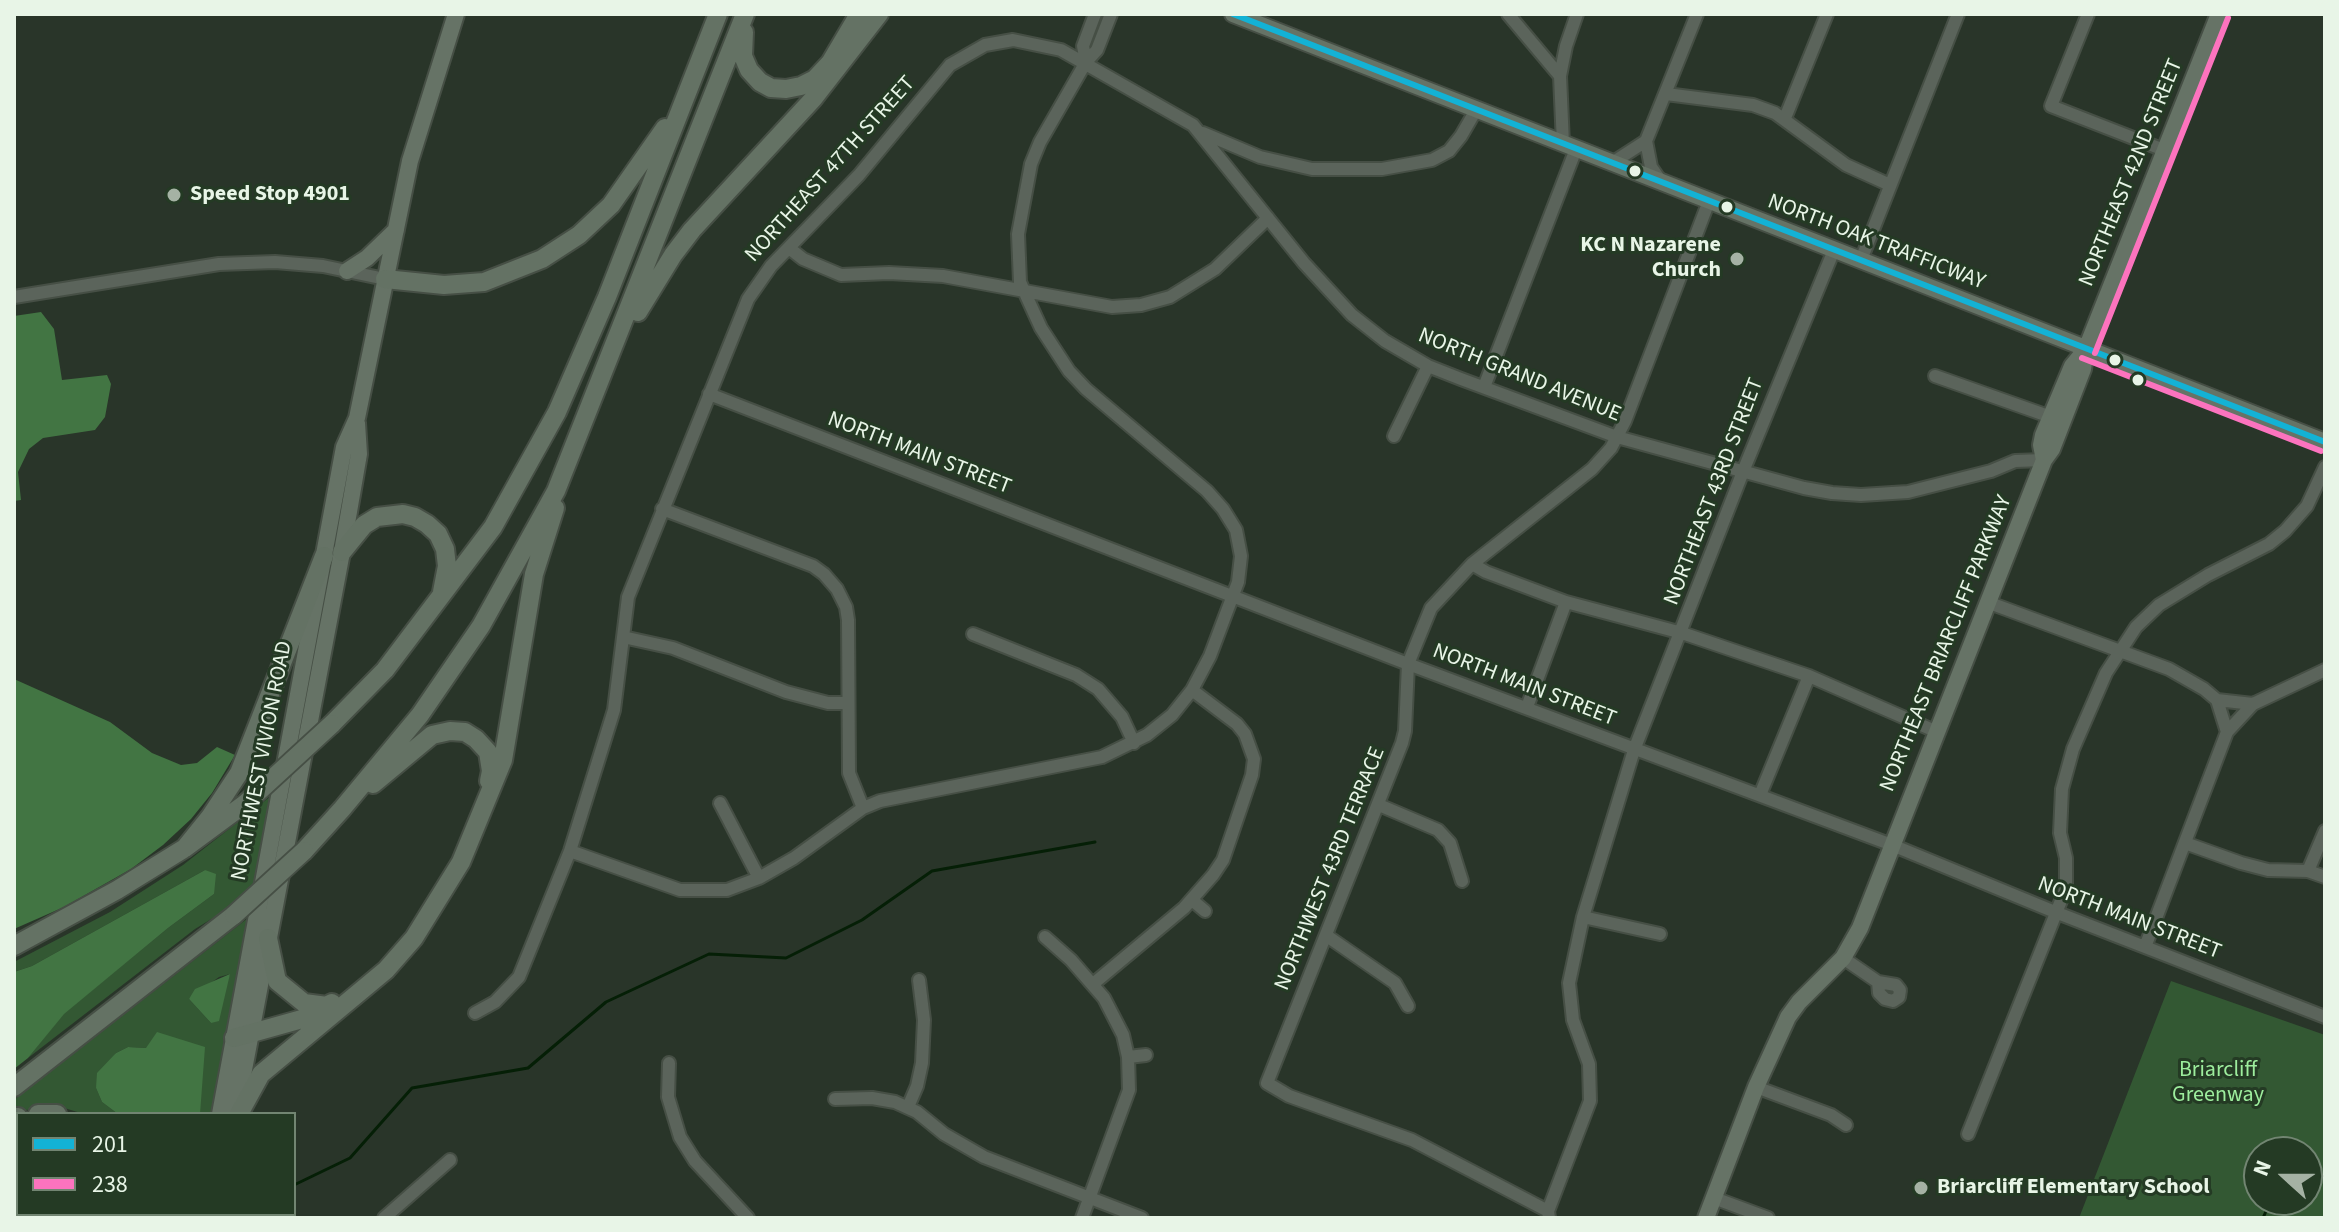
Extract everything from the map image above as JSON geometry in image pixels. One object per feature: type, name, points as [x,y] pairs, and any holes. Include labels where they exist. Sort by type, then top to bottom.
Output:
[{"type":"highway","points":[[14,946],[117,890],[185,848],[246,803],[385,670],[441,598],[493,527],[557,412],[607,297],[718,14]]},
{"type":"highway","points":[[746,14],[742,46],[749,70],[771,88],[786,89],[815,79],[830,63],[859,14]]},
{"type":"highway","points":[[14,1087],[234,915],[304,851],[420,715],[481,626],[556,491],[746,14]]},
{"type":"highway","points":[[616,344],[633,322],[673,255],[724,194],[813,99],[879,14]]},
{"type":"highway","points":[[385,279],[444,285],[484,282],[526,267],[557,250],[579,235],[611,205],[684,100]]},
{"type":"highway","points":[[238,1112],[261,1074],[386,970],[414,938],[461,862],[503,760],[534,574],[578,437]]},
{"type":"highway","points":[[185,848],[239,773],[294,627],[333,554],[377,517],[403,514],[415,517],[438,534],[445,549],[447,566],[441,598]]},
{"type":"highway","points":[[242,1034],[302,1019],[327,1006],[349,992],[384,960],[414,926],[442,883],[469,830],[489,781],[488,752],[465,732],[432,735],[342,809]]},
{"type":"highway","points":[[268,938],[277,981],[304,1003],[327,1006]]},
{"type":"main road","name":"NORTHWEST VIVION ROAD","points":[[237,1112],[242,1034],[333,554],[359,454],[357,418],[410,161],[456,14]]},
{"type":"main road","name":"NORTH OAK TRAFFICWAY","points":[[1233,14],[2325,442]]},
{"type":"main road","name":"NORTHEAST 42ND STREET","points":[[2086,349],[2219,14]]},
{"type":"main road","points":[[347,271],[367,258],[396,230]]},
{"type":"main road","name":"NORTHEAST BRIARCLIFF PARKWAY","points":[[2044,460],[2041,445],[2051,417],[2072,366],[2086,349]]},
{"type":"main road","name":"NORTHEAST BRIARCLIFF PARKWAY","points":[[1706,1218],[1756,1087],[1788,1017],[1843,958],[1860,928],[1935,731],[2074,393],[2086,349]]},
{"type":"main road","name":"NORTHWEST VIVION ROAD","points":[[221,1112],[268,938],[333,554]]},
{"type":"street","points":[[1086,62],[1083,46],[1095,14]]},
{"type":"street","points":[[570,851],[680,890],[727,890],[759,878],[794,858],[863,808],[880,801],[1102,757],[1134,743],[1160,726],[1192,690],[1210,656],[1238,582],[1241,556],[1236,530],[1207,491],[1086,389],[1054,350],[1018,287],[1018,234],[1031,164],[1040,142],[1086,62],[1097,50],[1111,14]]},
{"type":"street","points":[[1508,14],[1560,76]]},
{"type":"street","points":[[1484,387],[1570,146],[1560,76],[1577,14]]},
{"type":"street","points":[[1662,183],[1651,167],[1646,141],[1697,14]]},
{"type":"street","points":[[1785,118],[1827,14]]},
{"type":"street","points":[[1861,260],[1958,14]]},
{"type":"street","points":[[2088,14],[2051,106],[2164,150]]},
{"type":"street","name":"NORTHEAST 47TH STREET","points":[[475,1013],[495,1002],[519,977],[570,851],[614,710],[628,597],[748,299],[767,271],[859,175],[950,65],[985,45],[1013,40],[1061,50],[1086,62]]},
{"type":"street","points":[[1541,52],[1566,46]]},
{"type":"street","name":"NORTH GRAND AVENUE","points":[[1086,62],[1201,132],[1304,263],[1352,315],[1385,341],[1428,366],[1617,437],[1813,490],[1861,495],[1887,494],[1927,488],[1991,471],[2015,461],[2044,460]]},
{"type":"street","points":[[1666,94],[1753,105],[1785,118],[1846,165],[1890,185]]},
{"type":"street","points":[[1201,132],[1260,157],[1312,169],[1356,170],[1432,160],[1449,151],[1476,110]]},
{"type":"street","points":[[1612,163],[1646,141]]},
{"type":"street","points":[[1222,159],[1231,146]]},
{"type":"street","name":"NORTHWEST 43RD TERRACE","points":[[1549,1214],[1412,1140],[1289,1096],[1267,1083],[1379,805],[1405,731],[1408,664],[1431,608],[1472,564],[1592,469],[1617,437],[1709,201]]},
{"type":"street","points":[[789,248],[810,263],[841,275],[921,274],[1018,287],[1042,295],[1112,307],[1164,300],[1215,269],[1268,218]]},
{"type":"street","name":"NORTHEAST 43RD STREET","points":[[1549,1214],[1590,1101],[1589,1064],[1573,1020],[1569,983],[1583,917],[1634,750],[1834,250]]},
{"type":"street","points":[[14,297],[219,264],[275,262],[385,279]]},
{"type":"street","points":[[1030,307],[1042,295]]},
{"type":"street","points":[[1394,436],[1428,366]]},
{"type":"street","points":[[1935,376],[2051,417]]},
{"type":"street","name":"NORTH MAIN STREET","points":[[709,394],[1408,664],[1892,845],[2325,1017]]},
{"type":"street","points":[[1968,1134],[2066,888],[2066,858],[2059,812],[2062,789],[2088,710],[2120,649],[2136,627],[2159,605],[2208,575],[2269,544],[2285,531],[2307,506],[2325,467]]},
{"type":"street","points":[[662,509],[806,563],[833,583],[847,613],[849,773],[863,808]]},
{"type":"street","points":[[1472,564],[1566,602],[1682,633],[1809,676],[1935,731]]},
{"type":"street","points":[[1527,707],[1566,602]]},
{"type":"street","points":[[1987,602],[2169,669],[2217,700],[2227,732]]},
{"type":"street","points":[[973,634],[1076,675],[1098,689],[1122,717],[1134,743]]},
{"type":"street","points":[[623,637],[673,648],[786,692],[828,703],[848,703]]},
{"type":"street","points":[[2145,947],[2227,732],[2253,704],[2325,670]]},
{"type":"street","points":[[1760,795],[1809,676]]},
{"type":"street","points":[[1093,984],[1192,900],[1223,860],[1255,766],[1248,740],[1237,724],[1192,690]]},
{"type":"street","points":[[2217,700],[2253,704]]},
{"type":"street","points":[[720,803],[759,878]]},
{"type":"street","points":[[1379,805],[1443,834],[1457,859],[1462,881]]},
{"type":"street","points":[[2308,871],[2325,831]]},
{"type":"street","points":[[2185,843],[2214,855],[2268,870],[2308,871],[2325,877]]},
{"type":"street","points":[[1192,900],[1205,911]]},
{"type":"street","points":[[1583,917],[1660,934]]},
{"type":"street","points":[[1327,936],[1395,983],[1408,1006]]},
{"type":"street","points":[[1045,937],[1093,984],[1115,1016],[1128,1057],[1129,1090],[1082,1218]]},
{"type":"street","points":[[1843,958],[1878,982]]},
{"type":"street","points":[[908,1107],[922,1063],[924,1020],[919,980]]},
{"type":"street","points":[[1128,1057],[1146,1055]]},
{"type":"street","points":[[669,1063],[668,1097],[680,1137],[695,1161],[748,1218]]},
{"type":"street","points":[[1756,1087],[1831,1115],[1846,1125]]},
{"type":"street","points":[[835,1099],[883,1099],[908,1107],[944,1134],[984,1157],[1142,1218]]},
{"type":"street","points":[[384,1218],[450,1160]]},
{"type":"street","points":[[1714,1198],[1768,1218]]},
{"type":"green space","points":[[41,312],[54,329],[62,380],[107,375],[111,384],[105,417],[95,430],[43,438],[29,449],[18,472],[21,500],[14,501],[14,316]]},
{"type":"green space","points":[[14,679],[110,722],[152,753],[181,765],[197,763],[217,747],[235,755],[212,793],[191,819],[163,845],[131,869],[64,907],[14,929]]},
{"type":"green space","points":[[271,796],[255,883],[218,915],[195,929],[28,1058],[63,1014],[214,894],[205,870],[32,966],[14,972],[14,962],[110,912],[183,865]]},
{"type":"green space","points":[[205,870],[216,874],[214,894],[64,1014],[28,1058],[14,1069],[14,972],[32,966]]},
{"type":"green space","points":[[248,918],[211,1112],[200,1112],[200,1083],[146,1048],[128,1047],[116,1053],[96,1088],[102,1102],[115,1112],[77,1112],[61,1107],[14,1111],[14,1100]],"holes":[[[230,974],[211,1023],[189,999],[219,977]]]},
{"type":"green space","points":[[230,974],[219,1021],[211,1023],[189,999],[195,989]]},
{"type":"green space","name":"Briarcliff Greenway","points":[[2171,981],[2325,1035],[2325,1218],[2079,1218]]},
{"type":"green space","points":[[157,1032],[205,1047],[200,1112],[115,1112],[102,1102],[96,1088],[97,1073],[116,1053],[128,1047],[146,1048]]},
{"type":"green space","points":[[14,1136],[16,1216],[118,1216],[117,1218],[14,1218]]},
{"type":"waterway","points":[[296,1184],[350,1158],[412,1088],[528,1068],[606,1002],[709,954],[786,958],[862,920],[932,871],[1095,842]]},
{"type":"transit line","name":"201","points":[[1233,14],[2325,442]]},
{"type":"transit line","name":"238","points":[[2095,353],[2228,18]]},
{"type":"transit line","name":"238","points":[[2082,358],[2321,451]]},
{"type":"place","name":"Speed Stop 4901","points":[[174,195]]},
{"type":"place","name":"KC N Nazarene Church","points":[[1737,259]]},
{"type":"place","name":"Briarcliff Elementary School","points":[[1921,1188]]}]
